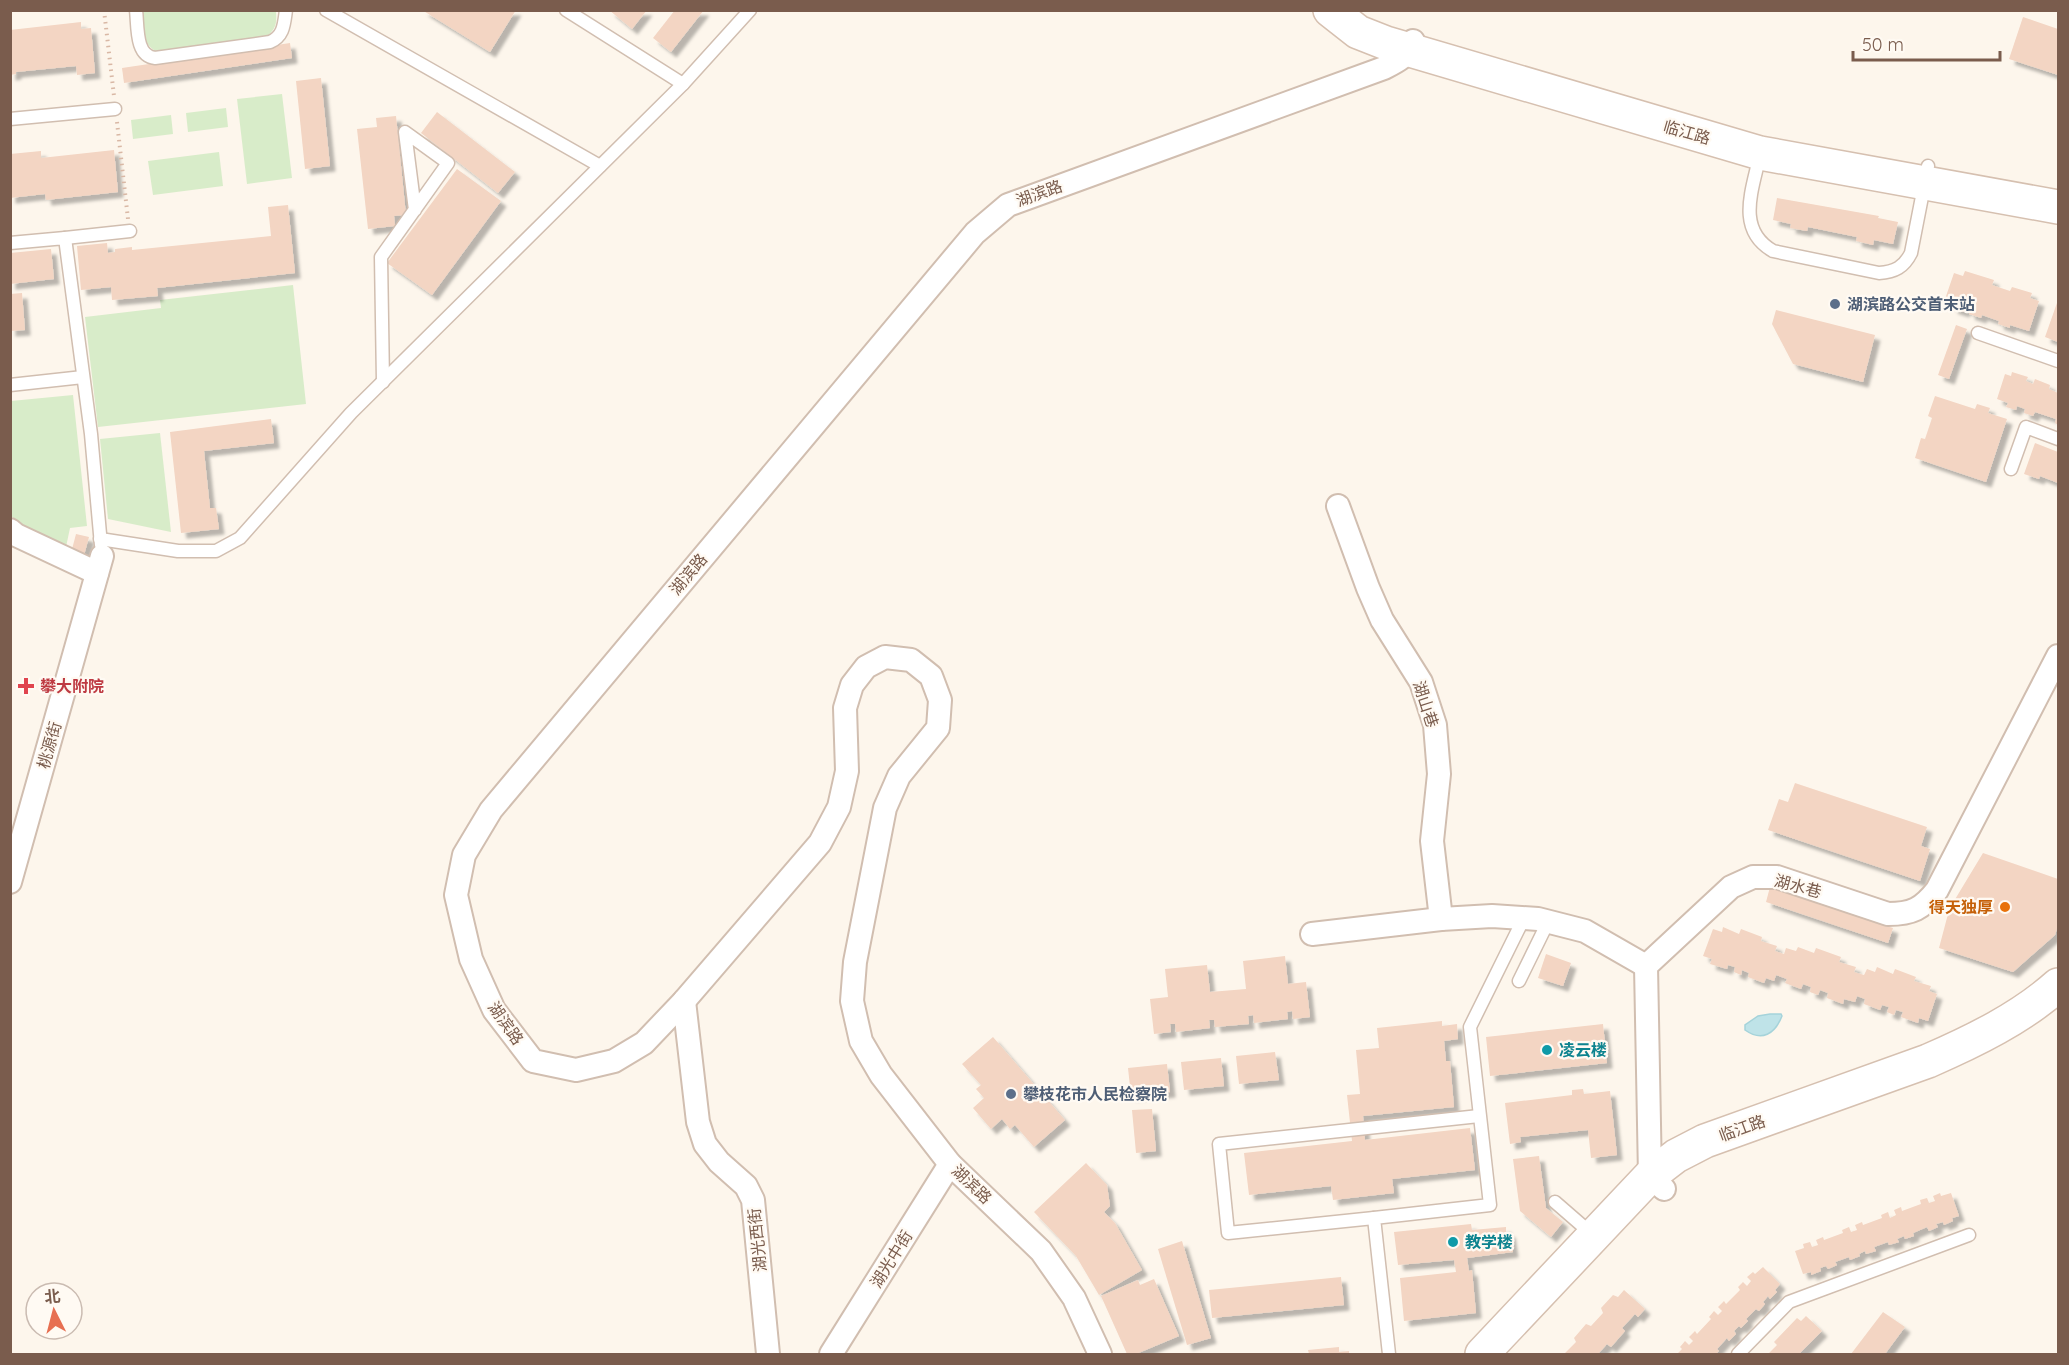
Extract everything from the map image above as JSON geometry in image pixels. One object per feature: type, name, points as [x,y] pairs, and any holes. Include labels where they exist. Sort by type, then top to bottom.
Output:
[{"type":"main road","name":"临江路","points":[[1330,10],[1358,32],[1412,43],[1761,145],[1927,175],[2058,207]]},
{"type":"main road","name":"临江路","points":[[1356,10],[1365,17],[1392,29],[1412,43]]},
{"type":"main road","name":"临江路","points":[[1927,175],[2058,189]]},
{"type":"main road","name":"临江路","points":[[1509,1354],[1657,1183],[1676,1156],[1706,1141],[1928,1061],[2018,1015],[2058,985]]},
{"type":"main road","name":"临江路","points":[[1482,1354],[1593,1236],[1657,1183],[1687,1172],[1712,1159],[1968,1065],[2029,1032],[2058,1010]]},
{"type":"street","name":"湖滨路","points":[[1100,1354],[1074,1298],[1041,1251],[950,1164],[881,1075],[861,1041],[852,1001],[855,962],[885,808],[899,776],[938,728],[940,700],[931,676],[910,660],[885,657],[866,667],[852,685],[845,708],[847,771],[839,807],[820,843],[684,1001],[644,1043],[614,1061],[576,1070],[533,1061],[494,1010],[471,959],[456,895],[464,855],[490,810],[975,233],[1008,205],[1384,68],[1399,60],[1412,43]]},
{"type":"street","name":"湖山巷","points":[[1338,506],[1382,620],[1421,682],[1435,725],[1439,774],[1432,841],[1441,919]]},
{"type":"street","points":[[10,530],[15,534],[100,556]]},
{"type":"street","name":"桃源街","points":[[10,882],[100,556]]},
{"type":"street","name":"湖水巷","points":[[1646,966],[1731,887],[1753,878],[1777,877],[1888,914],[1904,914],[1918,909],[1936,890],[2058,656]]},
{"type":"street","points":[[1312,934],[1441,919],[1492,916],[1524,918],[1585,931],[1646,966],[1657,1183]]},
{"type":"street","name":"湖光西街","points":[[684,1001],[698,1122],[705,1144],[719,1162],[746,1186],[753,1200],[768,1354]]},
{"type":"street","name":"湖光中街","points":[[831,1354],[950,1164]]},
{"type":"lane","points":[[136,10],[142,51],[149,57],[155,58],[270,42],[280,36],[286,10]]},
{"type":"lane","points":[[326,10],[600,166]]},
{"type":"lane","points":[[566,10],[683,84]]},
{"type":"lane","points":[[65,238],[91,434],[100,556],[216,551],[240,538],[351,413],[683,84],[750,10]]},
{"type":"lane","points":[[10,119],[115,109]]},
{"type":"lane","points":[[383,382],[381,257],[415,210],[448,163],[405,132],[415,210]]},
{"type":"lane","points":[[1761,145],[1749,209],[1754,234],[1762,244],[1773,251],[1879,273],[1899,268],[1907,261],[1911,253],[1927,175]]},
{"type":"lane","points":[[10,243],[130,231]]},
{"type":"lane","points":[[1978,333],[2058,361]]},
{"type":"lane","points":[[10,385],[83,377]]},
{"type":"lane","points":[[2011,469],[2026,428],[2058,439]]},
{"type":"lane","points":[[1479,1116],[1219,1144],[1228,1233],[1490,1204],[1470,1027],[1524,918]]},
{"type":"lane","points":[[1519,981],[1548,922]]},
{"type":"lane","points":[[1555,1202],[1593,1236]]},
{"type":"lane","points":[[1374,1218],[1389,1354]]},
{"type":"lane","points":[[1738,1354],[1789,1302],[1969,1234]]},
{"type":"green space","points":[[142,11],[276,11],[276,19],[274,29],[265,38],[158,52],[146,40]]},
{"type":"green space","points":[[282,94],[292,178],[247,184],[237,99]]},
{"type":"green space","points":[[226,108],[228,127],[188,132],[186,113]]},
{"type":"green space","points":[[171,115],[173,134],[133,139],[131,120]]},
{"type":"green space","points":[[219,152],[223,186],[153,195],[148,161]]},
{"type":"green space","points":[[293,285],[306,404],[98,427],[85,317],[161,308],[160,300]]},
{"type":"green space","points":[[73,395],[87,526],[70,528],[66,547],[25,528],[11,516],[11,401]]},
{"type":"green space","points":[[160,433],[171,532],[108,519],[100,439]]},
{"type":"water","points":[[1781,1014],[1782,1016],[1772,1032],[1762,1036],[1745,1030],[1745,1025],[1758,1016]]},
{"type":"building","points":[[422,10],[516,10],[490,52]]},
{"type":"building","points":[[609,10],[647,10],[632,29]]},
{"type":"building","points":[[675,10],[704,10],[671,52],[653,38]]},
{"type":"building","points":[[2023,17],[2058,29],[2058,75],[2009,59]]},
{"type":"building","points":[[81,22],[81,29],[91,28],[95,73],[77,75],[76,66],[16,72],[10,75],[10,30]]},
{"type":"building","points":[[290,43],[292,58],[124,83],[122,68]]},
{"type":"building","points":[[321,78],[330,166],[305,169],[296,81]]},
{"type":"building","points":[[437,112],[515,172],[498,193],[421,133]]},
{"type":"building","points":[[396,116],[406,215],[394,216],[395,226],[368,229],[357,129],[377,127],[376,118]]},
{"type":"building","points":[[114,150],[118,192],[46,200],[45,194],[10,198],[10,154],[41,151],[41,158]]},
{"type":"building","points":[[457,169],[501,201],[432,295],[387,263]]},
{"type":"building","points":[[1777,198],[1879,216],[1878,218],[1898,222],[1893,244],[1874,240],[1873,245],[1856,241],[1857,237],[1808,227],[1807,231],[1790,228],[1791,224],[1773,220]]},
{"type":"building","points":[[288,205],[295,273],[157,288],[158,296],[112,300],[111,287],[81,290],[77,246],[107,243],[108,253],[115,252],[115,249],[132,247],[132,250],[271,236],[268,207]]},
{"type":"building","points":[[51,249],[54,279],[10,284],[10,253]]},
{"type":"building","points":[[1965,271],[1994,280],[1992,285],[2010,291],[2012,287],[2032,293],[2030,298],[2039,301],[2029,331],[1998,324],[1999,321],[1982,315],[1981,318],[1969,314],[1970,311],[1965,309],[1964,312],[1952,308],[1953,305],[1944,302],[1954,273],[1963,276]]},
{"type":"building","points":[[22,293],[25,330],[10,331],[10,294]]},
{"type":"building","points":[[2058,300],[2058,342],[2045,337]]},
{"type":"building","points":[[1776,310],[1875,335],[1863,382],[1793,364],[1772,324]]},
{"type":"building","points":[[1956,325],[1967,329],[1949,379],[1938,375]]},
{"type":"building","points":[[2012,372],[2028,377],[2026,381],[2033,384],[2035,379],[2050,385],[2049,389],[2058,393],[2058,425],[2055,423],[2056,419],[2035,412],[2033,416],[2024,413],[2025,409],[2017,406],[2016,410],[2006,407],[2008,403],[1997,399],[2005,374],[2011,376]]},
{"type":"building","points":[[1935,396],[1975,409],[1977,404],[1990,408],[1988,413],[2007,419],[1986,482],[1915,458],[1921,438],[1925,439],[1932,418],[1928,416]]},
{"type":"building","points":[[271,419],[274,443],[204,451],[210,508],[216,508],[219,529],[181,533],[170,432]]},
{"type":"building","points":[[2035,443],[2058,452],[2058,483],[2040,476],[2039,479],[2024,474]]},
{"type":"building","points":[[76,534],[89,537],[84,555],[71,553]]},
{"type":"building","points":[[1795,783],[1927,827],[1921,846],[1930,849],[1920,881],[1768,830],[1779,799],[1788,802]]},
{"type":"building","name":"得天独厚","points":[[1983,853],[2058,879],[2058,925],[2055,935],[2013,972],[1939,948],[1954,901]]},
{"type":"building","points":[[1770,887],[1893,928],[1888,943],[1766,902]]},
{"type":"building","points":[[1723,927],[1739,934],[1741,929],[1762,937],[1761,941],[1777,946],[1775,951],[1784,954],[1786,948],[1796,951],[1798,947],[1814,953],[1816,948],[1841,957],[1839,962],[1856,967],[1854,972],[1864,975],[1867,969],[1875,972],[1877,967],[1893,974],[1895,969],[1916,977],[1914,981],[1931,986],[1929,991],[1937,994],[1928,1021],[1919,1018],[1918,1023],[1901,1017],[1903,1012],[1896,1010],[1894,1015],[1887,1012],[1889,1007],[1882,1005],[1880,1010],[1864,1004],[1865,999],[1857,996],[1855,1002],[1844,999],[1843,1004],[1827,998],[1828,993],[1820,990],[1818,995],[1810,992],[1811,987],[1803,984],[1801,989],[1785,983],[1787,979],[1776,975],[1774,981],[1766,978],[1764,983],[1748,977],[1749,973],[1742,970],[1741,975],[1734,972],[1735,967],[1728,965],[1727,969],[1710,964],[1712,959],[1703,956],[1713,929],[1722,932]]},
{"type":"building","points":[[1546,954],[1571,963],[1563,986],[1538,978]]},
{"type":"building","points":[[1285,956],[1288,984],[1306,982],[1310,1017],[1293,1019],[1292,1011],[1287,1012],[1288,1019],[1254,1023],[1253,1015],[1248,1016],[1249,1024],[1215,1027],[1214,1020],[1209,1020],[1210,1028],[1176,1032],[1175,1024],[1170,1024],[1171,1032],[1154,1034],[1150,999],[1168,997],[1165,969],[1207,965],[1210,992],[1246,989],[1243,961]]},
{"type":"building","points":[[1442,1021],[1442,1026],[1457,1024],[1458,1039],[1444,1041],[1446,1061],[1450,1061],[1454,1107],[1363,1116],[1365,1140],[1470,1128],[1475,1170],[1392,1179],[1394,1193],[1333,1200],[1331,1186],[1249,1195],[1244,1153],[1352,1141],[1347,1095],[1360,1094],[1356,1050],[1379,1048],[1377,1028]]},
{"type":"building","name":"凌云楼","points":[[1603,1024],[1607,1063],[1490,1076],[1486,1037]]},
{"type":"building","name":"攀枝花市人民检察院","points":[[993,1037],[1065,1120],[1034,1147],[1015,1125],[1010,1129],[1002,1119],[991,1129],[973,1108],[984,1098],[976,1089],[981,1085],[962,1064]]},
{"type":"building","points":[[1275,1052],[1279,1080],[1239,1084],[1236,1056]]},
{"type":"building","points":[[1221,1058],[1224,1086],[1184,1090],[1181,1062]]},
{"type":"building","points":[[1167,1064],[1170,1092],[1131,1096],[1128,1068]]},
{"type":"building","points":[[1583,1089],[1584,1094],[1610,1091],[1617,1155],[1591,1158],[1588,1130],[1520,1137],[1521,1142],[1510,1144],[1505,1103],[1572,1095],[1572,1090]]},
{"type":"building","points":[[1152,1109],[1156,1151],[1136,1153],[1132,1110]]},
{"type":"building","points":[[1539,1156],[1546,1208],[1563,1222],[1551,1237],[1520,1211],[1513,1159]]},
{"type":"building","points":[[1086,1163],[1107,1185],[1110,1206],[1104,1212],[1115,1223],[1142,1270],[1099,1295],[1076,1256],[1034,1212]]},
{"type":"building","points":[[1940,1193],[1941,1196],[1951,1193],[1959,1216],[1952,1218],[1953,1221],[1944,1225],[1943,1222],[1936,1224],[1938,1227],[1929,1231],[1927,1227],[1913,1233],[1914,1236],[1897,1239],[1899,1242],[1889,1245],[1888,1242],[1874,1247],[1876,1251],[1866,1254],[1865,1251],[1850,1260],[1849,1257],[1835,1262],[1837,1265],[1828,1269],[1826,1266],[1811,1275],[1811,1272],[1803,1274],[1795,1251],[1804,1248],[1803,1244],[1810,1242],[1812,1247],[1818,1245],[1816,1240],[1823,1237],[1824,1240],[1843,1233],[1842,1230],[1849,1227],[1851,1232],[1857,1230],[1855,1225],[1862,1222],[1863,1225],[1882,1218],[1881,1215],[1888,1212],[1890,1218],[1896,1215],[1894,1210],[1901,1207],[1902,1211],[1921,1204],[1920,1200],[1927,1198],[1929,1203],[1935,1201],[1933,1196]]},
{"type":"building","points":[[1471,1224],[1472,1230],[1506,1227],[1506,1232],[1510,1232],[1513,1252],[1467,1258],[1469,1271],[1472,1270],[1476,1313],[1404,1321],[1400,1278],[1456,1272],[1454,1260],[1398,1265],[1394,1232]]},
{"type":"building","points":[[1182,1241],[1211,1338],[1187,1345],[1158,1249]]},
{"type":"building","points":[[1763,1267],[1780,1284],[1775,1290],[1777,1292],[1770,1299],[1768,1296],[1759,1311],[1756,1309],[1741,1328],[1739,1326],[1734,1331],[1736,1334],[1729,1341],[1727,1338],[1717,1349],[1719,1351],[1716,1354],[1677,1354],[1685,1341],[1689,1345],[1693,1341],[1689,1337],[1695,1331],[1697,1334],[1711,1319],[1709,1317],[1714,1311],[1718,1315],[1722,1311],[1718,1307],[1724,1301],[1726,1304],[1740,1290],[1738,1287],[1743,1282],[1747,1286],[1751,1281],[1747,1277]]},
{"type":"building","points":[[1341,1277],[1344,1305],[1212,1318],[1209,1290]]},
{"type":"building","points":[[1154,1279],[1179,1336],[1136,1354],[1127,1354],[1101,1296],[1138,1280],[1140,1285]]},
{"type":"building","points":[[1624,1290],[1645,1309],[1638,1317],[1635,1314],[1622,1328],[1625,1331],[1611,1347],[1607,1344],[1598,1354],[1564,1354],[1576,1342],[1574,1338],[1586,1324],[1591,1326],[1603,1313],[1601,1308],[1613,1295],[1618,1297]]},
{"type":"building","points":[[1883,1312],[1905,1327],[1885,1354],[1851,1354]]},
{"type":"building","points":[[1806,1316],[1822,1331],[1799,1354],[1768,1354],[1777,1345],[1774,1342],[1797,1318],[1801,1321]]},
{"type":"building","points":[[1339,1347],[1339,1352],[1349,1351],[1349,1354],[1309,1354],[1308,1350]]},
{"type":"place","name":"湖滨路公交首末站","points":[[1835,304]]},
{"type":"place","name":"攀大附院","points":[[26,686]]},
{"type":"place","name":"得天独厚","points":[[2005,907]]},
{"type":"place","name":"凌云楼","points":[[1547,1050]]},
{"type":"place","name":"攀枝花市人民检察院","points":[[1011,1094]]},
{"type":"place","name":"教学楼","points":[[1453,1242]]}]
